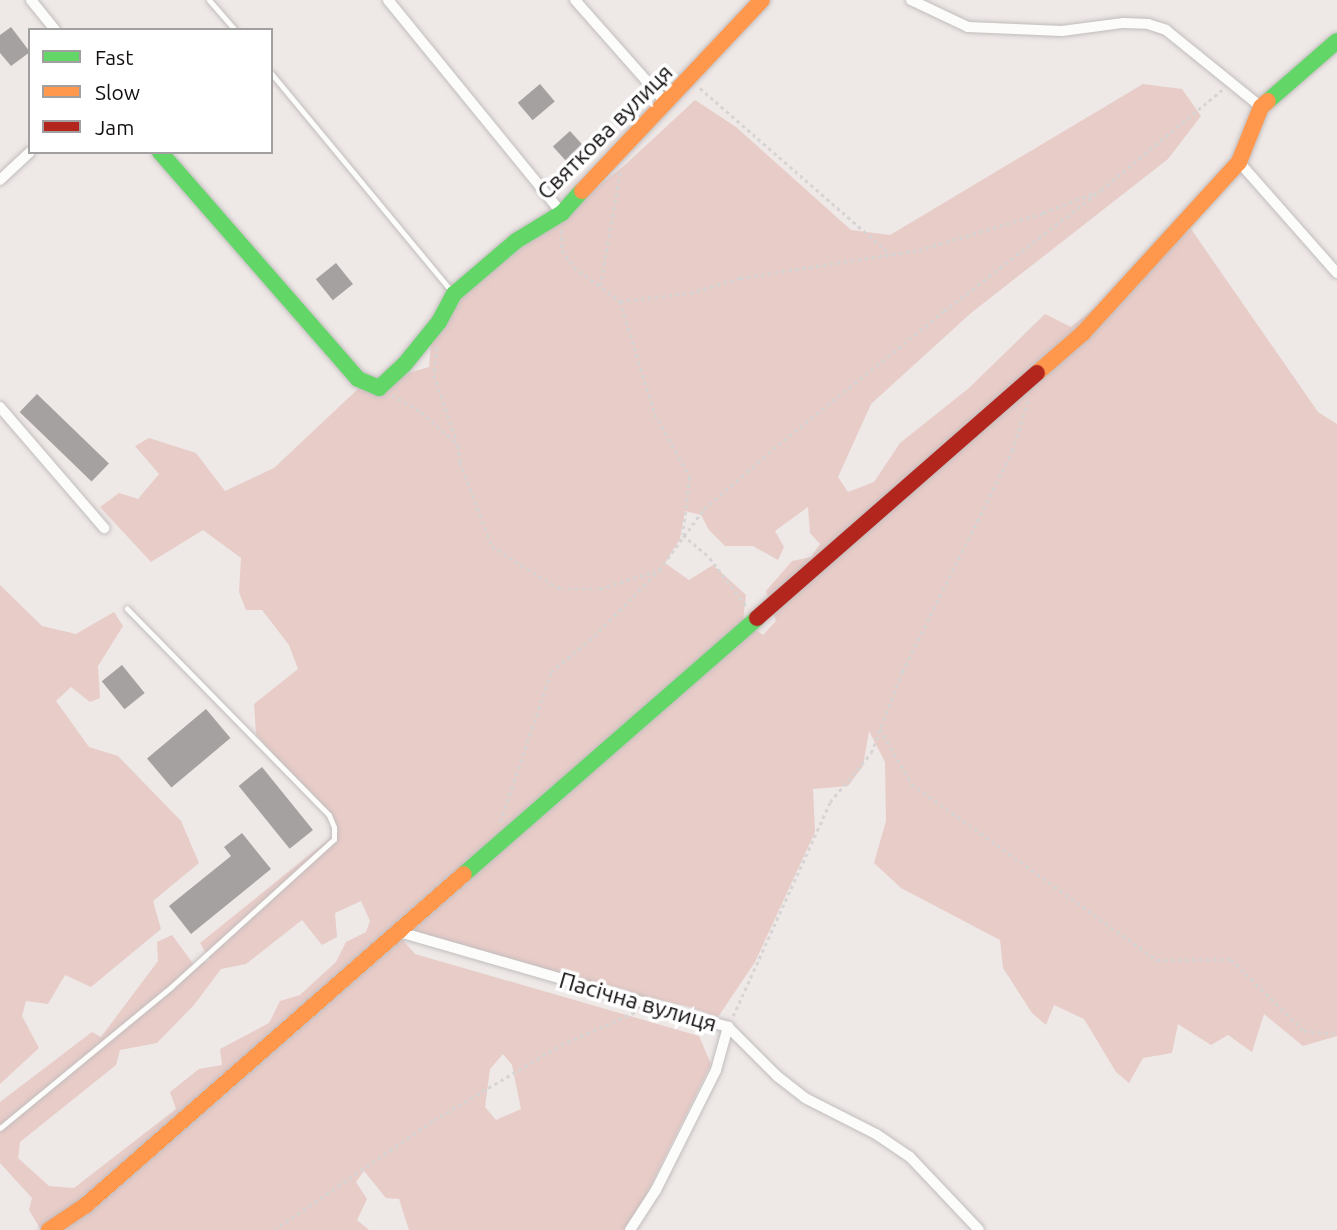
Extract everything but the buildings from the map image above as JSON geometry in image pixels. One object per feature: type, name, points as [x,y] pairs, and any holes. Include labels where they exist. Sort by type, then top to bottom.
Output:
[{"type":"street","points":[[31,0],[53,28]]},
{"type":"street","points":[[388,0],[562,213]]},
{"type":"street","points":[[575,0],[666,103]]},
{"type":"street","points":[[911,0],[968,27],[1007,31],[1062,31],[1123,23],[1148,24],[1166,30],[1185,43],[1230,84],[1261,107]]},
{"type":"street","name":"Святкова вулиця","points":[[379,388],[404,365],[439,322],[454,294],[516,242],[562,213],[689,79],[755,3]]},
{"type":"street","points":[[49,1230],[86,1205],[1083,333],[1240,162],[1261,107],[1337,41]]},
{"type":"street","points":[[0,180],[28,154]]},
{"type":"street","points":[[162,154],[358,379],[379,388]]},
{"type":"street","points":[[1240,162],[1337,273]]},
{"type":"street","points":[[0,407],[104,528]]},
{"type":"street","name":"Пасічна вулиця","points":[[396,932],[728,1027],[805,1098],[876,1134],[910,1157],[979,1230]]},
{"type":"street","points":[[630,1230],[656,1190],[716,1070],[728,1027]]},
{"type":"lane","points":[[209,0],[232,28]]},
{"type":"lane","points":[[273,75],[454,294]]},
{"type":"lane","points":[[0,1128],[171,987],[334,839],[334,827],[329,815],[127,608]]},
{"type":"path","points":[[689,79],[891,255]]},
{"type":"path","points":[[501,819],[551,672],[594,635],[659,570],[704,509],[778,445],[944,311],[1101,190],[1230,84]]},
{"type":"path","points":[[599,286],[624,148]]},
{"type":"path","points":[[620,302],[690,293],[740,278],[919,250],[1042,213],[1101,190]]},
{"type":"path","points":[[562,213],[562,250],[574,267],[620,302],[655,414],[690,477],[683,535]]},
{"type":"path","points":[[439,322],[434,375],[458,445],[460,462],[492,546],[561,589],[600,589],[659,570]]},
{"type":"path","points":[[379,388],[421,412],[458,445]]},
{"type":"path","points":[[728,1027],[830,802],[871,753],[902,672],[1012,451],[1028,399]]},
{"type":"path","points":[[683,535],[710,558],[756,620]]},
{"type":"path","points":[[880,729],[912,784],[1157,960],[1231,959],[1304,1031],[1337,1034]]},
{"type":"path","points":[[274,1230],[434,1120],[561,1045],[651,1005]]},
{"type":"shaded area","points":[[1143,84],[1182,89],[1201,116],[1168,159],[971,313],[871,404],[838,477],[848,492],[874,482],[900,443],[969,388],[1045,314],[1071,327],[1191,229],[1318,412],[1337,424],[1337,1036],[1303,1046],[1264,1014],[1252,1052],[1228,1035],[1211,1045],[1178,1024],[1172,1053],[1143,1058],[1129,1083],[1116,1072],[1084,1019],[1054,1005],[1046,1025],[1032,1013],[1003,968],[1000,940],[901,888],[874,863],[886,821],[885,762],[869,731],[863,766],[848,786],[813,789],[815,832],[755,962],[718,1017],[687,1006],[607,989],[461,944],[395,931],[415,954],[699,1036],[711,1064],[636,1215],[624,1230],[409,1230],[399,1199],[386,1198],[364,1171],[356,1182],[367,1199],[357,1220],[369,1230],[41,1230],[29,1210],[32,1198],[0,1163],[0,1102],[92,1032],[101,1037],[158,961],[157,942],[172,935],[195,966],[210,960],[200,943],[339,831],[256,734],[254,704],[298,669],[289,645],[262,610],[246,610],[239,592],[241,558],[203,530],[151,562],[100,507],[119,493],[138,499],[159,474],[135,446],[149,438],[196,453],[225,491],[274,468],[360,387],[429,367],[433,319],[626,164],[695,100],[736,127],[851,230],[890,235]],"holes":[[[808,507],[810,533],[820,544],[811,557],[792,561],[766,591],[776,621],[763,635],[743,620],[746,595],[713,565],[689,580],[665,563],[680,539],[685,511],[701,515],[709,530],[725,546],[753,546],[778,560],[784,547],[775,531]],[[361,901],[370,921],[366,932],[346,942],[336,962],[300,995],[280,1001],[269,1023],[220,1049],[222,1065],[199,1069],[170,1092],[176,1109],[74,1188],[49,1186],[18,1158],[20,1142],[116,1065],[120,1050],[157,1043],[194,1005],[221,969],[246,964],[302,920],[322,945],[337,937],[335,913]],[[503,1054],[512,1065],[521,1109],[496,1120],[485,1107],[490,1069]]]},
{"type":"shaded area","points":[[0,585],[42,626],[76,634],[114,612],[123,626],[98,666],[100,698],[90,702],[71,687],[56,701],[89,747],[118,756],[181,821],[199,863],[153,901],[161,929],[91,987],[65,975],[48,1004],[26,1001],[22,1016],[39,1048],[0,1084]]},
{"type":"traffic: fast","points":[[1268,101],[1337,41]]},
{"type":"traffic: fast","points":[[162,154],[358,379],[379,388],[404,365],[439,322],[454,294],[516,241],[562,213],[582,191]]},
{"type":"traffic: fast","points":[[464,874],[757,618]]},
{"type":"traffic: slow","points":[[582,191],[762,0]]},
{"type":"traffic: slow","points":[[1037,373],[1083,333],[1239,162],[1261,107],[1268,101]]},
{"type":"traffic: slow","points":[[49,1230],[86,1205],[464,874]]},
{"type":"traffic: jam","points":[[757,618],[1037,373]]}]
